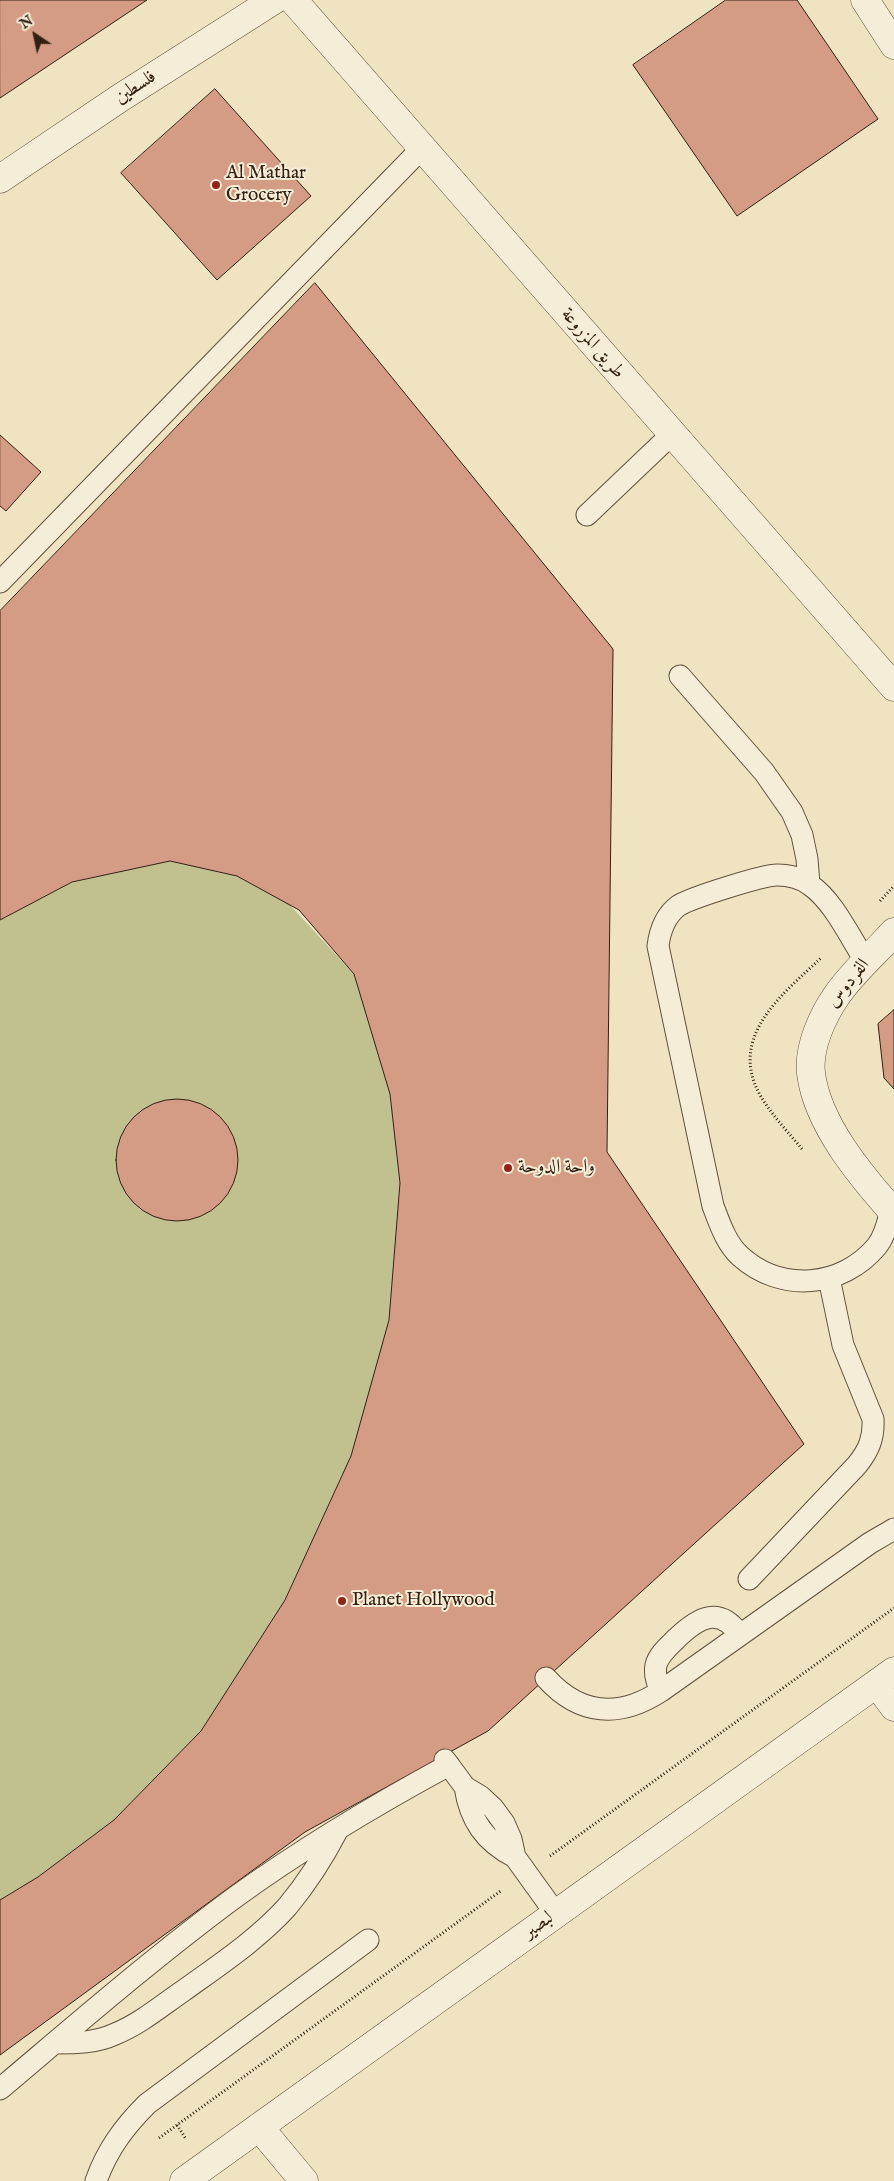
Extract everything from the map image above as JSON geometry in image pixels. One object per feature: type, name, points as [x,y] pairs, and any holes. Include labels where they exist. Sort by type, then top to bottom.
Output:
[{"type":"street","name":"فلسطين","points":[[0,179],[120,98],[274,0]]},
{"type":"street","name":"طريق المزروعة","points":[[293,0],[421,149],[894,687]]},
{"type":"street","points":[[865,0],[894,45]]},
{"type":"street","name":"الفردوس","points":[[893,1212],[841,1147],[816,1094],[811,1072],[815,1044],[827,1012],[838,994],[894,932]]},
{"type":"street","points":[[886,1678],[894,1707]]},
{"type":"street","name":"لبصير","points":[[184,2181],[886,1678]]},
{"type":"street","points":[[259,2127],[304,2181]]},
{"type":"lane","points":[[0,582],[421,149]]},
{"type":"lane","points":[[587,515],[672,434]]},
{"type":"lane","points":[[680,676],[764,772],[792,812],[802,835],[810,884]]},
{"type":"lane","points":[[866,962],[823,895],[810,884],[793,877],[776,875],[760,878],[694,899],[679,906],[668,916],[660,930],[658,946],[713,1206],[727,1240],[739,1255],[754,1267],[772,1276],[790,1281],[809,1282],[829,1278],[847,1271],[862,1260],[878,1244],[893,1212]]},
{"type":"lane","points":[[749,1579],[857,1465],[871,1444],[874,1432],[873,1419],[843,1344],[829,1278]]},
{"type":"lane","points":[[546,1678],[570,1700],[601,1709],[617,1710],[633,1706],[661,1691],[882,1534],[894,1529]]},
{"type":"lane","points":[[661,1691],[657,1683],[656,1664],[665,1649],[695,1622],[704,1617],[715,1617],[725,1620],[734,1626],[740,1635]]},
{"type":"lane","points":[[0,2090],[220,1909],[286,1862],[447,1762],[465,1787],[472,1816],[480,1829],[489,1841],[521,1865],[556,1914]]},
{"type":"lane","points":[[55,2043],[96,2041],[116,2034],[151,2013],[238,1952],[285,1908],[319,1863],[339,1828]]},
{"type":"lane","points":[[96,2181],[103,2162],[115,2140],[130,2121],[148,2104],[368,1940]]},
{"type":"path","points":[[154,2142],[521,1865],[894,1608]]},
{"type":"green space","points":[[170,861],[237,876],[288,903],[354,974],[390,1094],[400,1183],[389,1320],[351,1456],[285,1600],[201,1731],[114,1820],[38,1877],[0,1900],[0,920],[72,882]]},
{"type":"building","points":[[0,0],[147,0],[0,98]]},
{"type":"building","points":[[726,0],[797,0],[878,119],[737,216],[633,65]]},
{"type":"building","name":"Al Mathar Grocery","points":[[215,89],[311,196],[217,280],[121,173]]},
{"type":"building","name":"واحة الدوحة","points":[[315,283],[613,649],[607,1152],[804,1444],[488,1731],[305,1832],[0,2055],[0,1900],[38,1877],[114,1820],[201,1731],[285,1600],[351,1456],[389,1320],[400,1183],[390,1094],[354,974],[299,910],[237,876],[170,861],[72,882],[0,920],[0,611]]},
{"type":"building","points":[[0,435],[41,472],[6,511],[0,506]]},
{"type":"building","points":[[894,1010],[894,1089],[884,1078],[878,1024]]},
{"type":"building","points":[[177,1099],[189,1100],[200,1104],[211,1109],[220,1117],[228,1126],[233,1137],[237,1148],[237,1172],[233,1183],[228,1194],[220,1203],[211,1211],[200,1216],[189,1220],[177,1221],[165,1220],[154,1216],[143,1211],[134,1203],[126,1194],[121,1183],[117,1172],[116,1160],[117,1148],[121,1137],[126,1126],[134,1117],[143,1109],[154,1104],[165,1100]]},
{"type":"place","name":"Al Mathar Grocery","points":[[216,185]]},
{"type":"place","name":"واحة الدوحة","points":[[508,1168]]},
{"type":"place","name":"Planet Hollywood","points":[[342,1601]]}]
